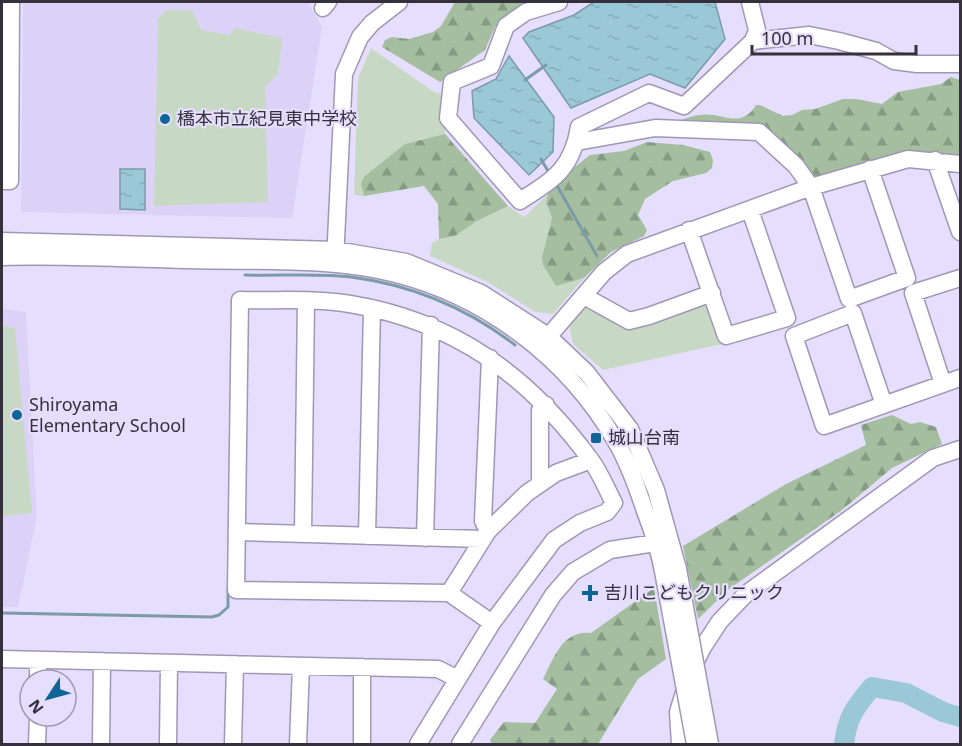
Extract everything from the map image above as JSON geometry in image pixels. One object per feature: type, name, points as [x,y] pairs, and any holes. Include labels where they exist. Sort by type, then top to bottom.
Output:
[{"type":"street","points":[[2,181],[10,181],[11,2]]},
{"type":"street","points":[[335,257],[344,74],[360,37],[372,23],[399,2]]},
{"type":"street","points":[[560,2],[526,12],[506,26],[491,66],[452,82],[448,118],[520,201],[564,169],[577,142],[579,127],[650,93],[684,106],[753,41],[757,30],[750,2]]},
{"type":"street","points":[[753,41],[809,35],[839,40],[876,51],[894,61],[918,64],[960,64]]},
{"type":"street","points":[[577,142],[655,128],[759,132],[796,166],[811,187],[849,299],[907,278],[870,169]]},
{"type":"street","points":[[543,343],[604,272],[627,254],[811,187],[870,169],[908,159],[960,164]]},
{"type":"street","points":[[935,160],[960,232]]},
{"type":"street","points":[[690,230],[726,336],[787,318],[750,210]]},
{"type":"street","points":[[2,241],[335,257],[439,289],[485,309],[524,335],[543,343],[578,386],[615,440],[664,542],[710,744]]},
{"type":"street","points":[[2,257],[335,257]]},
{"type":"street","points":[[943,384],[913,293],[960,278]]},
{"type":"street","points":[[584,296],[629,321],[712,293]]},
{"type":"street","points":[[418,744],[492,622],[554,540],[580,523],[607,512],[614,503],[591,460],[531,390],[490,358],[431,325],[349,303],[240,300],[236,590],[449,593],[492,622]]},
{"type":"street","points":[[303,534],[306,301]]},
{"type":"street","points":[[367,536],[372,309]]},
{"type":"street","points":[[884,405],[853,313],[794,336],[824,426],[884,405],[960,378]]},
{"type":"street","points":[[425,538],[431,325]]},
{"type":"street","points":[[485,535],[483,521],[490,358]]},
{"type":"street","points":[[540,484],[540,410],[546,405]]},
{"type":"street","points":[[680,744],[678,712],[690,673],[720,621],[746,594],[933,458],[960,450]]},
{"type":"street","points":[[449,593],[485,535],[527,493],[556,473],[591,460]]},
{"type":"street","points":[[237,532],[425,538],[485,535]]},
{"type":"street","points":[[460,744],[553,595],[573,572],[610,550],[664,542]]},
{"type":"street","points":[[670,570],[695,744]]},
{"type":"street","points":[[2,659],[438,669],[458,680]]},
{"type":"street","points":[[38,660],[38,668]]},
{"type":"street","points":[[101,744],[102,661]]},
{"type":"street","points":[[168,744],[169,663]]},
{"type":"street","points":[[233,744],[235,664]]},
{"type":"street","points":[[298,744],[301,666]]},
{"type":"street","points":[[362,667],[362,744]]},
{"type":"street","points":[[37,744],[38,728]]},
{"type":"shaded area","name":"橋本市立紀見東中学校","points":[[23,2],[308,2],[322,27],[292,218],[21,212]]},
{"type":"shaded area","name":"Shiroyama Elementary School","points":[[2,309],[26,312],[37,517],[18,607],[2,607]]},
{"type":"green space","points":[[455,2],[538,2],[506,15],[495,27],[485,50],[440,82],[382,47],[385,40],[392,37],[409,39],[433,32],[441,26]]},
{"type":"green space","points":[[167,10],[192,10],[201,30],[229,35],[235,28],[282,38],[278,74],[265,87],[268,202],[154,206],[158,18]]},
{"type":"green space","points":[[371,48],[434,92],[444,95],[445,134],[405,144],[362,184],[364,196],[354,195],[358,78]]},
{"type":"green space","points":[[951,77],[960,80],[960,157],[929,152],[895,155],[816,179],[761,128],[671,124],[689,117],[707,114],[737,119],[750,113],[756,105],[783,116],[802,110],[815,109],[843,99],[882,104],[898,92],[941,84]]},
{"type":"green space","points":[[445,134],[508,206],[477,221],[455,236],[439,239],[438,204],[424,186],[364,196],[361,183],[365,176],[405,144]]},
{"type":"green space","points":[[647,142],[683,145],[710,152],[713,160],[712,168],[706,173],[673,181],[645,199],[638,215],[647,230],[644,236],[611,252],[584,278],[556,286],[543,265],[542,257],[552,218],[546,202],[548,194],[590,155],[624,151]]},
{"type":"green space","points":[[548,194],[546,202],[552,218],[542,257],[556,285],[584,278],[553,314],[535,312],[488,282],[430,256],[432,243],[439,239],[455,236],[477,221],[508,206],[524,217]]},
{"type":"green space","points":[[706,303],[722,344],[603,370],[573,344],[569,325],[585,307],[630,330]]},
{"type":"green space","points":[[2,325],[15,328],[32,513],[2,516]]},
{"type":"green space","points":[[892,415],[911,424],[920,422],[936,427],[942,444],[892,468],[842,510],[729,589],[698,619],[683,546],[786,484],[866,445],[861,425]]},
{"type":"green space","points":[[654,588],[666,659],[638,679],[598,744],[492,744],[490,740],[504,722],[535,723],[557,689],[543,679],[555,654],[566,641],[581,633],[591,633]]},
{"type":"water","points":[[594,2],[715,2],[725,39],[685,88],[650,74],[571,108],[523,38],[529,32],[574,15]]},
{"type":"water","points":[[509,56],[554,117],[553,152],[529,175],[474,118],[472,91],[496,79]]},
{"type":"water","points":[[120,169],[145,169],[145,210],[120,209]]},
{"type":"waterway","points":[[525,80],[546,65]]},
{"type":"waterway","points":[[541,159],[548,171]]},
{"type":"waterway","points":[[556,184],[597,256]]},
{"type":"waterway","points":[[245,275],[338,276],[396,286],[458,309],[515,345]]},
{"type":"waterway","points":[[2,613],[212,617],[219,615],[228,607],[228,589]]},
{"type":"waterway","points":[[844,744],[847,727],[853,713],[872,687],[906,693],[943,712],[960,717]]},
{"type":"place","name":"橋本市立紀見東中学校","points":[[165,119]]},
{"type":"place","name":"Shiroyama Elementary School","points":[[17,415]]},
{"type":"place","name":"城山台南","points":[[596,438]]},
{"type":"place","name":"吉川こどもクリニック","points":[[590,593]]}]
